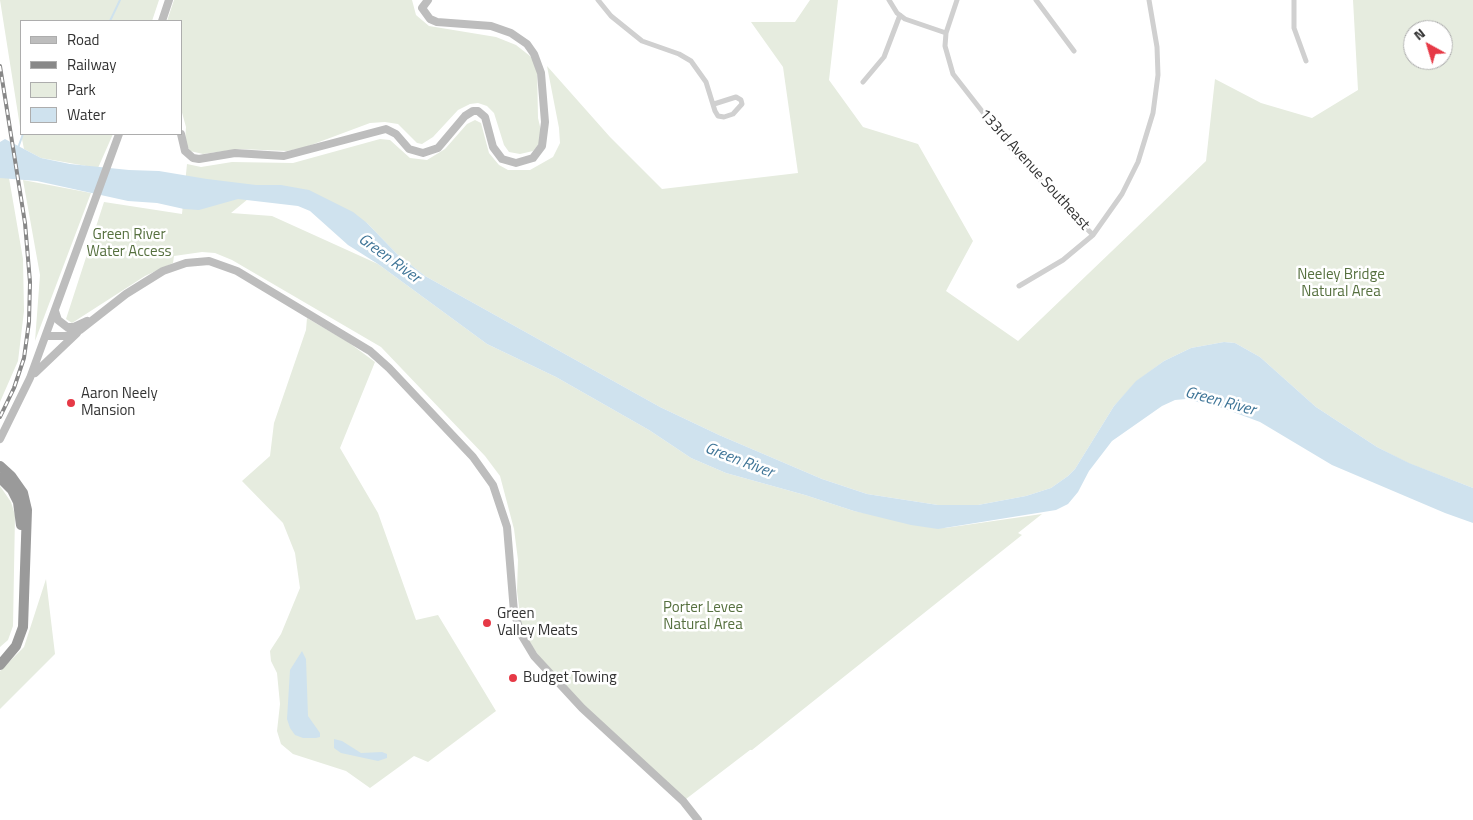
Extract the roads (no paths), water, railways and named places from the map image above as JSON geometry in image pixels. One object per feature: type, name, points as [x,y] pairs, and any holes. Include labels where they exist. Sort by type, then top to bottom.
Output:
[{"type":"highway","points":[[0,466],[23,493],[27,510],[23,627],[16,646],[0,665]]},
{"type":"highway","points":[[0,478],[15,495],[21,516],[19,626],[14,643],[0,655]]},
{"type":"street","points":[[162,20],[169,0]]},
{"type":"street","points":[[598,0],[611,16],[642,41],[680,54],[691,62],[706,82],[717,115],[724,118],[733,114],[742,104],[741,100],[736,97],[714,104]]},
{"type":"street","points":[[889,0],[900,15],[908,21],[946,33]]},
{"type":"street","name":"133rd Avenue Southeast","points":[[957,0],[946,33],[946,57],[960,84],[1017,156],[1093,235]]},
{"type":"street","points":[[1036,0],[1074,51]]},
{"type":"street","points":[[1019,286],[1063,260],[1093,235],[1122,194],[1135,168],[1149,132],[1157,93],[1157,47],[1149,0]]},
{"type":"street","points":[[1294,0],[1294,28],[1306,61]]},
{"type":"street","points":[[181,135],[185,151],[192,158],[199,159],[235,153],[284,156],[386,129],[392,130],[409,149],[423,153],[438,148],[465,116],[478,111],[485,117],[493,147],[502,159],[516,163],[533,158],[542,146],[545,122],[541,73],[534,54],[520,38],[491,26],[437,22],[430,19],[422,8],[426,1]]},
{"type":"street","points":[[863,82],[884,57],[900,15]]},
{"type":"street","points":[[0,439],[30,378],[119,135]]},
{"type":"street","points":[[30,378],[40,366],[80,330],[139,284],[163,271],[191,262],[218,263],[237,271],[279,298],[354,340],[377,356],[473,457],[493,485],[507,527],[514,612],[522,636],[534,656],[582,708],[683,801],[698,820]]},
{"type":"street","points":[[55,311],[58,320],[67,327],[74,327],[105,311]]},
{"type":"street","points":[[46,336],[66,336],[80,330]]},
{"type":"water","name":"Green River","points":[[5,139],[41,158],[70,164],[159,171],[207,179],[256,185],[281,185],[309,190],[353,212],[367,223],[397,254],[425,276],[660,407],[719,435],[822,479],[867,494],[938,505],[978,505],[1026,496],[1051,488],[1075,469],[1114,406],[1136,381],[1164,361],[1191,348],[1224,342],[1235,343],[1260,357],[1316,407],[1377,447],[1409,463],[1473,488],[1473,523],[1332,465],[1260,422],[1225,409],[1186,399],[1175,400],[1162,406],[1112,441],[1089,471],[1078,492],[1068,504],[1056,510],[938,529],[911,525],[854,511],[726,473],[691,458],[649,430],[556,377],[487,344],[378,264],[348,245],[310,211],[298,206],[238,199],[199,210],[184,209],[157,203],[128,201],[37,181],[0,178],[0,142]]},
{"type":"water","points":[[302,651],[306,659],[308,716],[320,733],[320,737],[316,738],[303,738],[295,735],[287,719],[290,670]]},
{"type":"water","points":[[334,739],[342,741],[361,753],[382,752],[387,754],[387,758],[378,761],[341,753],[334,748]]},
{"type":"waterway","points":[[110,20],[120,0]]},
{"type":"waterway","points":[[18,148],[23,135]]},
{"type":"railway","points":[[0,66],[25,223],[30,282],[29,322],[24,358],[14,388],[0,417]]},
{"type":"place","name":"Aaron Neely Mansion","points":[[71,403]]},
{"type":"place","name":"Green Valley Meats","points":[[487,623]]},
{"type":"place","name":"Budget Towing","points":[[513,678]]},
{"type":"park label","name":"Green River Water Access","points":[[129,244]]},
{"type":"park label","name":"Neeley Bridge Natural Area","points":[[1341,284]]},
{"type":"park label","name":"Porter Levee Natural Area","points":[[703,616]]}]
